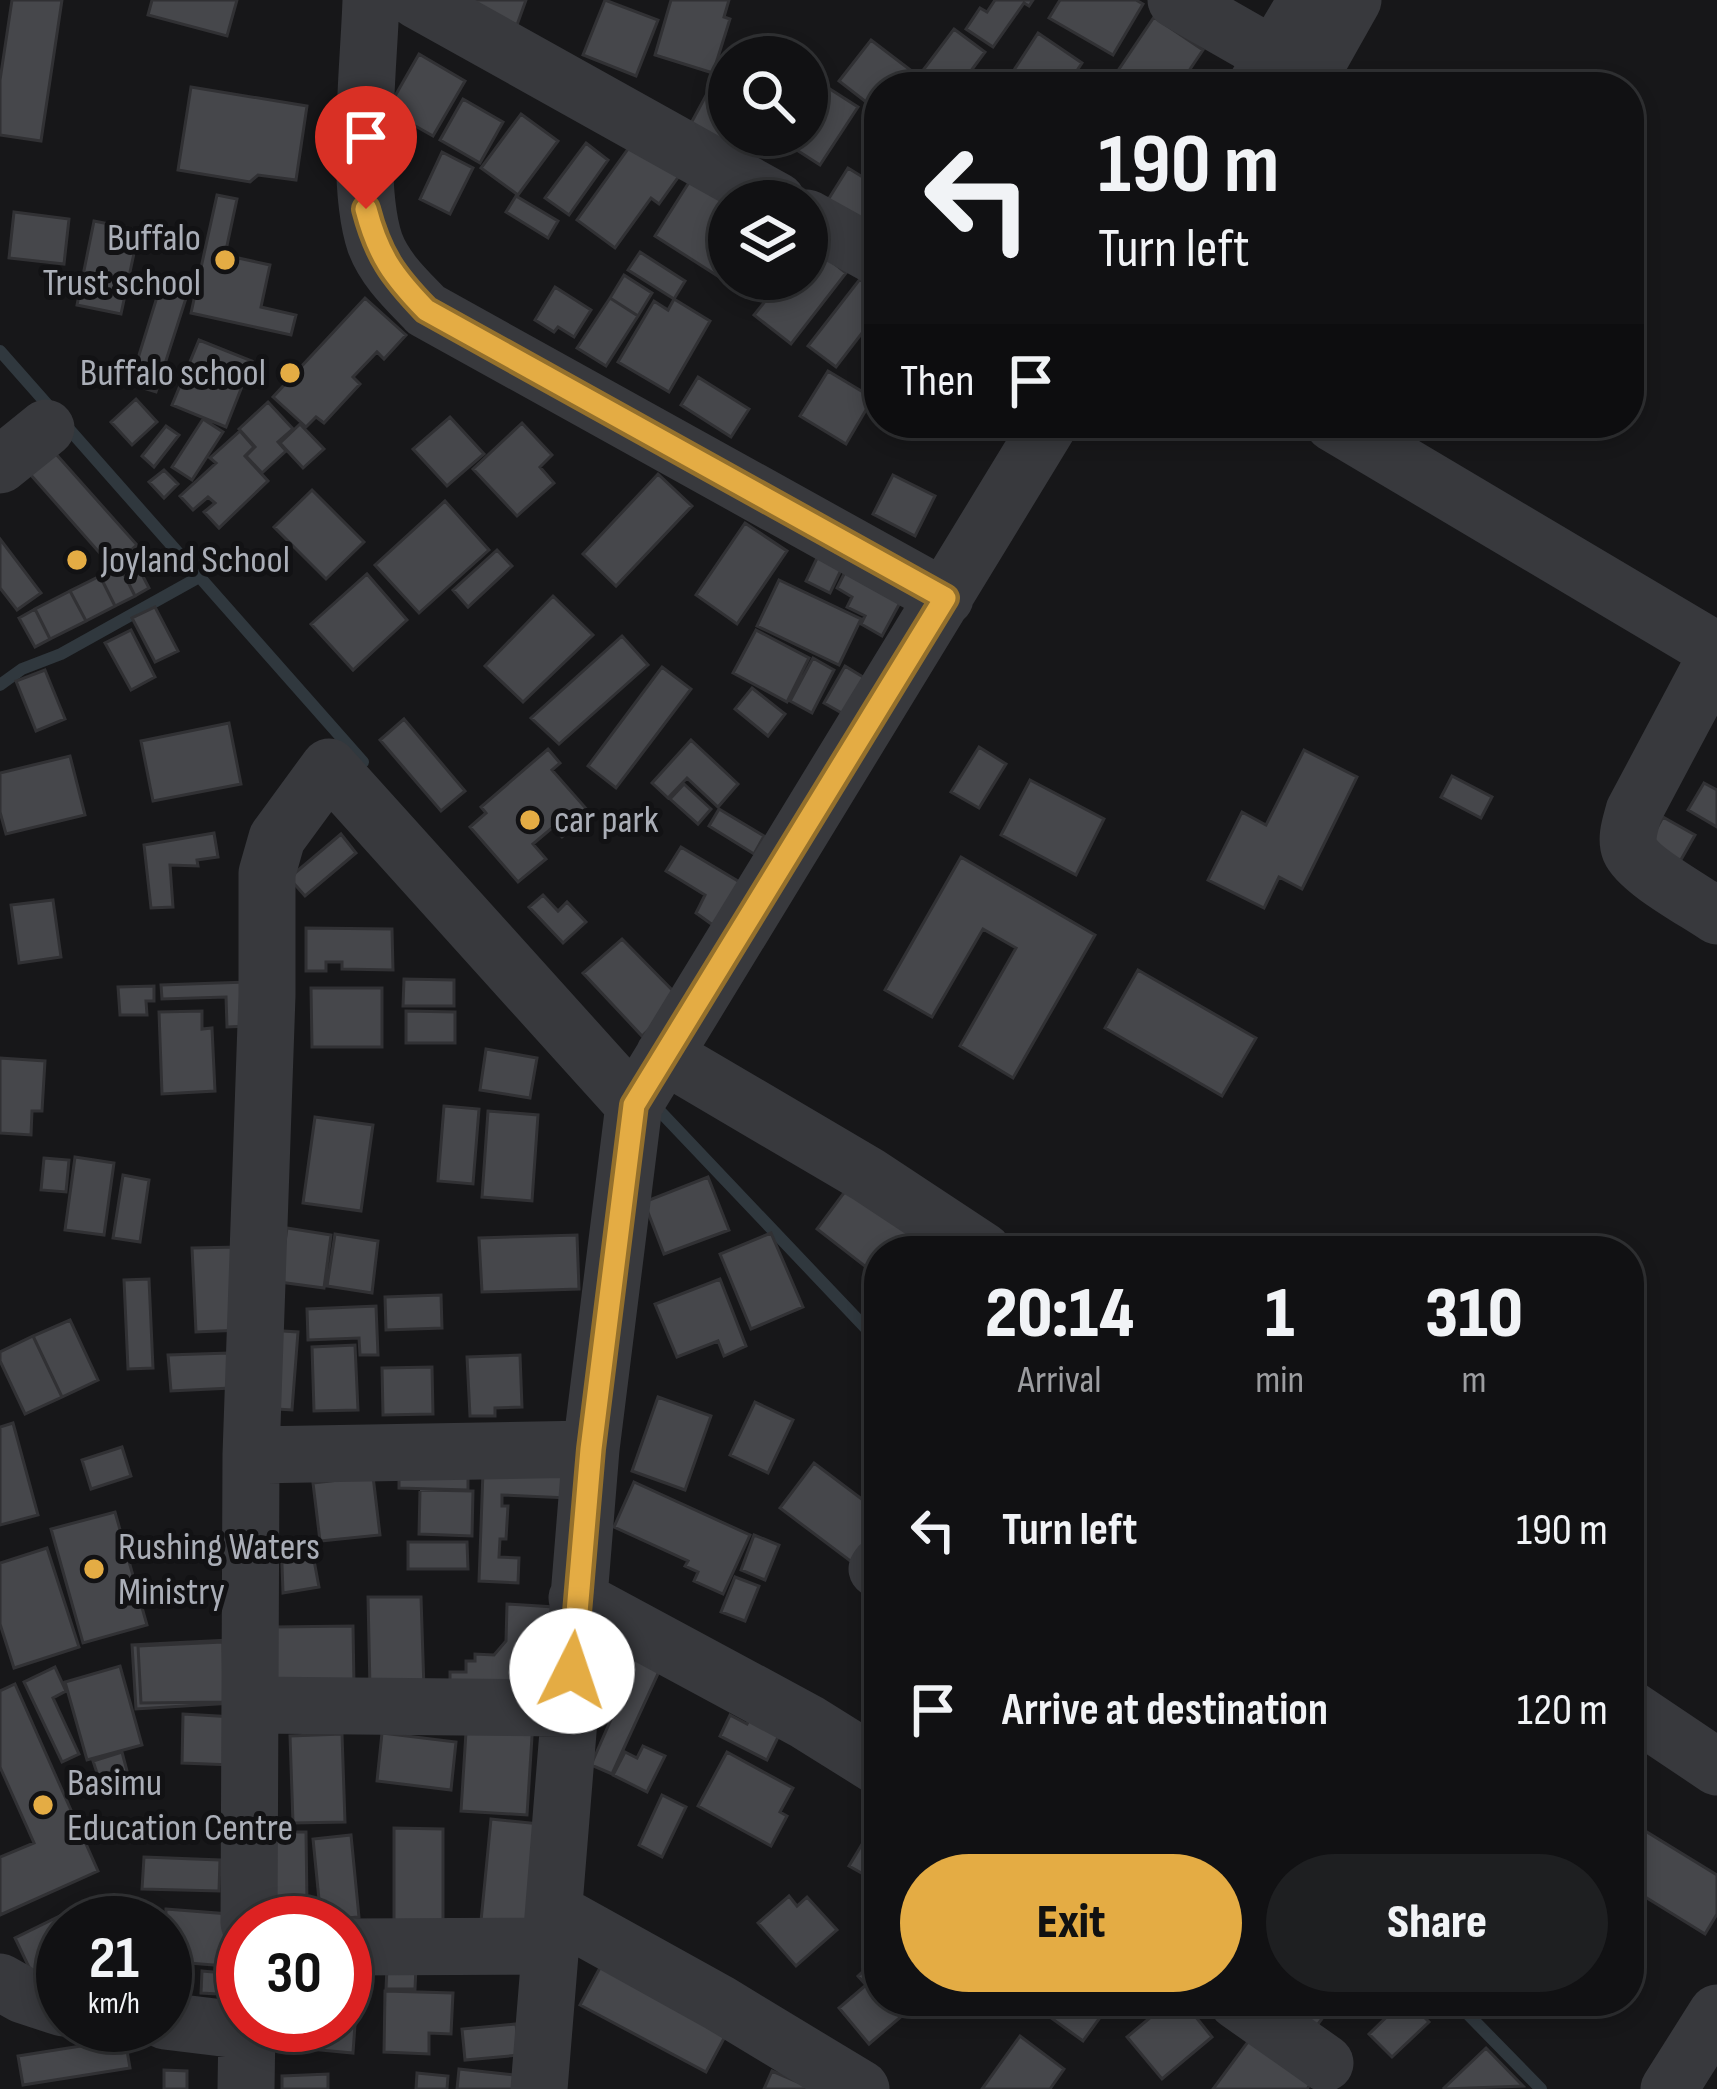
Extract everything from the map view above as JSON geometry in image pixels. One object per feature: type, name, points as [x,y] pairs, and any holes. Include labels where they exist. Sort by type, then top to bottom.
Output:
[{"type":"street","points":[[371,0],[366,209],[376,248],[398,282],[426,310],[945,598]]},
{"type":"street","points":[[417,0],[739,180]]},
{"type":"street","points":[[1176,0],[1272,72]]},
{"type":"street","points":[[1279,72],[1307,0]]},
{"type":"street","points":[[1281,72],[1353,0]]},
{"type":"street","points":[[828,230],[864,250]]},
{"type":"street","points":[[0,465],[46,428]]},
{"type":"street","points":[[539,2089],[591,1449],[634,1105],[1041,438]]},
{"type":"street","points":[[1358,438],[1717,653],[1634,812],[1629,834],[1630,850],[1642,865],[1717,916]]},
{"type":"street","points":[[249,1896],[251,1456],[267,873],[277,838],[329,767],[634,1105]]},
{"type":"street","points":[[664,1055],[868,1175],[960,1236]]},
{"type":"street","points":[[251,1456],[591,1449]]},
{"type":"street","points":[[577,1598],[864,1758]]},
{"type":"street","points":[[253,1705],[569,1708]]},
{"type":"street","points":[[1644,1718],[1717,1768]]},
{"type":"street","points":[[372,1945],[553,1929],[719,2003],[861,2089]]},
{"type":"street","points":[[0,1982],[36,1999]]},
{"type":"street","points":[[1669,2089],[1717,2013]]},
{"type":"street","points":[[1258,2016],[1325,2063]]},
{"type":"street","points":[[246,2089],[247,2052]]},
{"type":"building","points":[[12,0],[62,0],[41,141],[0,135],[0,80]]},
{"type":"building","points":[[152,0],[237,0],[227,36],[148,15]]},
{"type":"building","points":[[462,0],[526,0],[517,25]]},
{"type":"building","points":[[605,0],[658,20],[636,76],[583,55]]},
{"type":"building","points":[[671,0],[729,0],[725,36],[708,36],[708,71],[655,55]]},
{"type":"building","points":[[995,0],[1033,0],[1029,6],[1024,3],[993,47],[966,29],[980,8],[987,12]]},
{"type":"building","points":[[1060,0],[1136,0],[1143,4],[1113,55],[1049,18]]},
{"type":"building","points":[[1154,17],[1203,50],[1188,72],[1117,72]]},
{"type":"building","points":[[954,29],[985,52],[970,72],[924,69]]},
{"type":"building","points":[[1038,33],[1082,63],[1076,72],[1013,72]]},
{"type":"building","points":[[871,40],[913,72],[864,72],[864,100],[839,81]]},
{"type":"building","points":[[419,54],[465,81],[433,136],[387,110]]},
{"type":"building","points":[[191,87],[307,106],[296,180],[258,175],[250,182],[178,170]]},
{"type":"building","points":[[828,88],[858,107],[828,153]]},
{"type":"building","points":[[708,92],[708,152],[683,138]]},
{"type":"building","points":[[463,99],[503,122],[480,163],[440,140]]},
{"type":"building","points":[[521,114],[558,141],[518,195],[481,168]]},
{"type":"building","points":[[633,142],[679,176],[659,204],[651,198],[615,248],[577,220]]},
{"type":"building","points":[[586,143],[608,160],[569,215],[545,198]]},
{"type":"building","points":[[442,152],[473,168],[450,214],[420,199]]},
{"type":"building","points":[[848,168],[864,178],[864,238],[828,215],[828,200]]},
{"type":"building","points":[[693,176],[708,186],[708,270],[655,236]]},
{"type":"building","name":"Buffalo Trust school","points":[[217,195],[237,199],[225,255],[270,265],[261,307],[296,315],[291,335],[191,313]]},
{"type":"building","points":[[516,196],[558,221],[548,238],[506,212]]},
{"type":"building","points":[[14,212],[69,219],[64,264],[9,258]]},
{"type":"building","points":[[94,221],[139,230],[121,314],[77,305]]},
{"type":"building","points":[[640,252],[685,281],[674,299],[628,270]]},
{"type":"building","points":[[828,258],[846,273],[828,296]]},
{"type":"building","points":[[624,275],[652,293],[638,316],[610,298]]},
{"type":"building","points":[[860,279],[864,282],[864,331],[836,367],[808,346]]},
{"type":"building","points":[[161,284],[188,292],[156,392],[130,384]]},
{"type":"building","points":[[555,287],[591,310],[574,337],[535,320]]},
{"type":"building","points":[[365,298],[406,335],[384,359],[377,352],[353,377],[360,384],[324,423],[316,417],[306,427],[273,397]]},
{"type":"building","points":[[610,298],[638,316],[606,366],[577,348]]},
{"type":"building","points":[[674,299],[710,321],[669,392],[618,362],[654,301],[668,310]]},
{"type":"building","points":[[766,300],[825,300],[791,344],[754,315]]},
{"type":"building","points":[[199,340],[252,361],[226,427],[172,405]]},
{"type":"building","points":[[828,371],[864,393],[864,413],[846,444],[800,416]]},
{"type":"building","points":[[698,377],[749,409],[731,437],[681,405]]},
{"type":"building","points":[[136,399],[157,422],[132,445],[111,422]]},
{"type":"building","points":[[268,402],[293,429],[278,442],[286,451],[262,473],[246,456],[255,447],[239,429]]},
{"type":"building","points":[[450,417],[484,454],[447,486],[413,449]]},
{"type":"building","points":[[203,419],[223,432],[192,480],[172,467]]},
{"type":"building","points":[[522,423],[552,455],[540,467],[554,483],[517,516],[473,469]]},
{"type":"building","points":[[300,424],[324,449],[303,468],[280,443]]},
{"type":"building","points":[[166,426],[179,435],[154,467],[142,456]]},
{"type":"building","points":[[240,431],[254,447],[245,456],[268,481],[219,528],[204,512],[215,503],[208,497],[193,510],[180,496],[216,463],[210,458]]},
{"type":"building","points":[[47,444],[137,545],[112,567],[23,466]]},
{"type":"building","points":[[164,470],[178,484],[164,498],[149,482]]},
{"type":"building","points":[[658,474],[692,506],[616,586],[583,554]]},
{"type":"building","points":[[893,475],[935,496],[915,536],[873,514]]},
{"type":"building","points":[[312,490],[364,542],[326,579],[274,527]]},
{"type":"building","points":[[445,501],[489,550],[419,613],[375,565]]},
{"type":"building","points":[[745,523],[787,551],[737,624],[696,595]]},
{"type":"building","name":"Joyland School","points":[[0,539],[41,593],[17,610],[0,588]]},
{"type":"building","points":[[497,550],[512,566],[468,607],[453,590]]},
{"type":"building","points":[[818,556],[842,568],[830,593],[806,581]]},
{"type":"building","points":[[134,559],[149,588],[135,596],[120,566]]},
{"type":"building","points":[[120,566],[135,596],[115,606],[100,576]]},
{"type":"building","points":[[847,568],[902,599],[882,636],[861,624],[865,616],[847,607],[852,597],[837,588]]},
{"type":"building","points":[[367,574],[407,620],[353,670],[311,624]]},
{"type":"building","points":[[100,576],[115,606],[86,621],[70,591]]},
{"type":"building","points":[[779,580],[861,619],[839,665],[757,626]]},
{"type":"building","points":[[70,591],[86,621],[50,639],[35,609]]},
{"type":"building","points":[[553,596],[593,635],[523,702],[485,666]]},
{"type":"building","points":[[155,607],[178,651],[155,662],[132,618]]},
{"type":"building","points":[[35,609],[50,639],[35,647],[19,618]]},
{"type":"building","points":[[131,630],[155,677],[131,690],[105,643]]},
{"type":"building","points":[[756,630],[809,658],[787,702],[733,673]]},
{"type":"building","points":[[622,636],[648,665],[559,744],[531,718]]},
{"type":"building","points":[[813,658],[834,670],[812,713],[790,701]]},
{"type":"building","points":[[845,666],[868,680],[847,716],[824,703]]},
{"type":"building","points":[[662,667],[691,689],[616,788],[588,766]]},
{"type":"building","points":[[45,670],[65,719],[36,731],[16,681]]},
{"type":"building","points":[[752,688],[785,714],[768,736],[735,709]]},
{"type":"building","points":[[404,719],[465,791],[441,811],[380,740]]},
{"type":"building","points":[[229,723],[241,784],[153,801],[141,741]]},
{"type":"building","points":[[691,740],[738,784],[718,807],[687,778],[668,798],[652,783]]},
{"type":"building","points":[[979,747],[1006,764],[979,808],[951,792]]},
{"type":"building","name":"car park","points":[[548,749],[560,763],[552,770],[590,813],[562,837],[553,827],[533,844],[546,859],[518,882],[470,827],[486,813],[481,807]]},
{"type":"building","points":[[1304,750],[1357,777],[1302,889],[1279,877],[1264,908],[1208,880],[1242,812],[1266,825]]},
{"type":"building","points":[[70,756],[85,815],[6,834],[0,812],[0,773]]},
{"type":"building","points":[[1452,776],[1492,797],[1481,818],[1441,797]]},
{"type":"building","points":[[1030,780],[1104,819],[1076,875],[1001,835]]},
{"type":"building","points":[[1704,783],[1717,790],[1717,827],[1688,810]]},
{"type":"building","points":[[684,784],[711,809],[698,824],[670,799]]},
{"type":"building","points":[[719,809],[764,836],[754,854],[709,826]]},
{"type":"building","points":[[1663,817],[1695,835],[1678,865],[1646,848]]},
{"type":"building","points":[[214,833],[218,857],[197,860],[198,866],[170,865],[173,907],[151,908],[144,845]]},
{"type":"building","points":[[341,834],[356,853],[305,896],[289,878]]},
{"type":"building","points":[[681,847],[743,884],[717,928],[696,913],[705,895],[666,871]]},
{"type":"building","points":[[961,857],[1095,935],[1013,1078],[960,1046],[1016,948],[983,929],[932,1017],[885,990]]},
{"type":"building","points":[[543,895],[558,911],[567,902],[586,922],[563,943],[529,907]]},
{"type":"building","points":[[53,900],[61,957],[19,963],[11,905]]},
{"type":"building","points":[[306,928],[392,929],[393,970],[342,969],[342,962],[326,962],[326,971],[306,971]]},
{"type":"building","points":[[622,939],[681,999],[642,1036],[583,973]]},
{"type":"building","points":[[1138,970],[1256,1038],[1222,1096],[1105,1028]]},
{"type":"building","points":[[404,979],[454,980],[454,1006],[403,1006]]},
{"type":"building","points":[[247,982],[250,1026],[227,1027],[226,997],[162,999],[161,985]]},
{"type":"building","points":[[154,986],[154,1001],[146,1001],[147,1015],[120,1015],[118,987]]},
{"type":"building","points":[[311,988],[382,988],[382,1047],[312,1047]]},
{"type":"building","points":[[202,1011],[202,1029],[212,1028],[215,1091],[162,1094],[159,1012]]},
{"type":"building","points":[[406,1011],[455,1012],[455,1043],[406,1043]]},
{"type":"building","points":[[486,1049],[537,1058],[530,1098],[480,1090]]},
{"type":"building","points":[[0,1058],[45,1061],[42,1111],[32,1111],[31,1135],[0,1133]]},
{"type":"building","points":[[444,1106],[479,1109],[473,1184],[438,1181]]},
{"type":"building","points":[[488,1111],[538,1115],[532,1201],[482,1197]]},
{"type":"building","points":[[315,1117],[373,1125],[361,1211],[303,1203]]},
{"type":"building","points":[[75,1157],[114,1163],[104,1235],[65,1230]]},
{"type":"building","points":[[44,1158],[69,1160],[66,1192],[41,1190]]},
{"type":"building","points":[[123,1175],[149,1180],[140,1242],[113,1238]]},
{"type":"building","points":[[708,1177],[729,1230],[664,1254],[644,1202]]},
{"type":"building","points":[[849,1186],[914,1236],[864,1236],[864,1265],[817,1229]]},
{"type":"building","points":[[287,1228],[331,1235],[324,1288],[279,1282]]},
{"type":"building","points":[[771,1233],[803,1307],[751,1329],[720,1254]]},
{"type":"building","points":[[335,1234],[378,1241],[372,1293],[327,1286]]},
{"type":"building","points":[[577,1235],[579,1289],[482,1292],[479,1238]]},
{"type":"building","points":[[238,1247],[242,1330],[196,1332],[192,1248]]},
{"type":"building","points":[[149,1279],[153,1368],[128,1369],[124,1280]]},
{"type":"building","points":[[720,1279],[746,1346],[724,1356],[718,1341],[677,1357],[655,1304]]},
{"type":"building","points":[[441,1295],[442,1328],[386,1330],[385,1297]]},
{"type":"building","points":[[376,1306],[378,1355],[360,1355],[359,1338],[308,1340],[307,1309]]},
{"type":"building","points":[[70,1320],[98,1380],[62,1397],[33,1336]]},
{"type":"building","points":[[267,1330],[298,1332],[292,1410],[261,1408]]},
{"type":"building","points":[[33,1336],[62,1397],[25,1414],[0,1352]]},
{"type":"building","points":[[355,1345],[358,1410],[314,1411],[312,1347]]},
{"type":"building","points":[[229,1353],[231,1388],[171,1391],[168,1355]]},
{"type":"building","points":[[520,1355],[522,1407],[495,1408],[495,1416],[470,1416],[467,1357]]},
{"type":"building","points":[[432,1367],[433,1414],[383,1415],[382,1368]]},
{"type":"building","points":[[658,1397],[711,1416],[685,1490],[632,1471]]},
{"type":"building","points":[[755,1402],[793,1420],[768,1473],[730,1455]]},
{"type":"building","points":[[13,1423],[38,1515],[0,1525],[0,1427]]},
{"type":"building","points":[[122,1447],[131,1476],[91,1489],[82,1460]]},
{"type":"building","points":[[399,1461],[468,1463],[468,1490],[399,1488]]},
{"type":"building","points":[[814,1463],[864,1501],[864,1548],[853,1563],[780,1508]]},
{"type":"building","points":[[483,1471],[569,1474],[568,1498],[502,1495],[502,1506],[508,1506],[506,1539],[500,1539],[499,1557],[519,1558],[518,1583],[479,1581]]},
{"type":"building","points":[[373,1476],[380,1535],[320,1541],[313,1483]]},
{"type":"building","points":[[634,1482],[750,1535],[723,1594],[694,1581],[698,1572],[685,1566],[688,1561],[614,1527]]},
{"type":"building","points":[[420,1490],[473,1491],[472,1536],[419,1534]]},
{"type":"building","points":[[115,1512],[147,1625],[83,1643],[51,1529]]},
{"type":"building","points":[[754,1535],[779,1545],[765,1580],[741,1570]]},
{"type":"building","points":[[281,1538],[311,1544],[319,1587],[283,1593]]},
{"type":"building","points":[[408,1542],[467,1542],[468,1569],[408,1569]]},
{"type":"building","points":[[47,1548],[79,1647],[14,1668],[0,1624],[0,1563]]},
{"type":"building","points":[[735,1577],[759,1586],[745,1621],[721,1612]]},
{"type":"building","points":[[368,1597],[421,1597],[424,1689],[370,1689]]},
{"type":"building","points":[[507,1604],[554,1607],[550,1692],[450,1699],[450,1672],[466,1672],[466,1661],[475,1661],[475,1654],[494,1655],[506,1641]]},
{"type":"building","points":[[353,1626],[354,1685],[274,1686],[273,1627]]},
{"type":"building","points":[[228,1640],[232,1703],[136,1709],[132,1645]]},
{"type":"building","points":[[223,1642],[224,1702],[141,1703],[138,1646]]},
{"type":"building","points":[[622,1646],[662,1665],[612,1774],[591,1765],[612,1717],[594,1709]]},
{"type":"building","points":[[120,1666],[142,1745],[87,1760],[65,1682]]},
{"type":"building","points":[[55,1667],[66,1691],[53,1698],[79,1754],[62,1762],[24,1682]]},
{"type":"building","name":"Basimu Education Centre","points":[[15,1684],[98,1871],[0,1915],[0,1857],[34,1843],[0,1767],[0,1691]]},
{"type":"building","points":[[753,1712],[783,1727],[767,1760],[720,1736],[730,1715],[747,1724]]},
{"type":"building","points":[[183,1714],[234,1717],[232,1765],[182,1763]]},
{"type":"building","points":[[467,1716],[533,1721],[527,1815],[461,1811]]},
{"type":"building","points":[[382,1733],[456,1742],[451,1790],[377,1781]]},
{"type":"building","points":[[342,1734],[345,1822],[293,1823],[290,1736]]},
{"type":"building","points":[[643,1746],[665,1756],[647,1792],[613,1775],[625,1752],[637,1758]]},
{"type":"building","points":[[122,1752],[127,1771],[99,1779],[93,1761]]},
{"type":"building","points":[[727,1752],[793,1788],[780,1812],[787,1816],[771,1846],[698,1806]]},
{"type":"building","points":[[662,1795],[686,1807],[662,1857],[639,1845]]},
{"type":"building","points":[[491,1819],[551,1825],[541,1927],[481,1921]]},
{"type":"building","points":[[394,1828],[443,1829],[443,1925],[394,1925]]},
{"type":"building","points":[[1644,1830],[1717,1875],[1717,1914],[1705,1934],[1644,1896]]},
{"type":"building","points":[[265,1832],[306,1832],[307,1896],[266,1896]]},
{"type":"building","points":[[351,1835],[357,1896],[319,1896],[313,1839]]},
{"type":"building","points":[[864,1841],[864,1874],[849,1866]]},
{"type":"building","points":[[144,1857],[220,1860],[219,1891],[142,1889]]},
{"type":"building","points":[[789,1896],[797,1906],[807,1897],[837,1930],[796,1966],[758,1923]]},
{"type":"building","points":[[192,1911],[216,1913],[216,1965],[192,1963]]},
{"type":"building","points":[[36,1928],[36,1982],[15,1938]]},
{"type":"building","points":[[610,1949],[736,2016],[706,2072],[580,2005]]},
{"type":"building","points":[[387,1966],[416,1967],[415,1989],[386,1989]]},
{"type":"building","points":[[202,1971],[216,1972],[216,1994],[201,1993]]},
{"type":"building","points":[[864,1987],[864,2016],[902,2016],[869,2044],[839,2008]]},
{"type":"building","points":[[385,1991],[453,1993],[451,2034],[429,2033],[429,2054],[384,2052]]},
{"type":"building","points":[[1048,2016],[1101,2016],[1083,2041]]},
{"type":"building","points":[[1152,2016],[1195,2016],[1212,2037],[1162,2079],[1127,2037]]},
{"type":"building","points":[[1285,2016],[1324,2016],[1310,2035]]},
{"type":"building","points":[[1388,2016],[1423,2016],[1429,2022],[1392,2057],[1369,2034]]},
{"type":"building","points":[[516,2024],[520,2055],[465,2060],[462,2029]]},
{"type":"building","points":[[1256,2031],[1316,2076],[1307,2089],[1213,2089]]},
{"type":"building","points":[[1020,2036],[1064,2069],[1050,2089],[982,2089]]},
{"type":"building","points":[[1486,2048],[1523,2086],[1444,2088]]},
{"type":"building","points":[[127,2052],[130,2068],[23,2085],[18,2056]]},
{"type":"building","points":[[459,2069],[523,2076],[521,2089],[457,2089]]},
{"type":"building","points":[[164,2070],[187,2071],[187,2089],[164,2089]]},
{"type":"building","points":[[772,2071],[814,2089],[764,2089]]},
{"type":"building","points":[[417,2073],[448,2076],[447,2089],[416,2089]]},
{"type":"building","points":[[328,2074],[328,2089],[282,2089],[282,2076]]},
{"type":"waterway","points":[[0,351],[363,762]]},
{"type":"waterway","points":[[0,685],[201,576]]},
{"type":"waterway","points":[[654,1105],[864,1326]]},
{"type":"waterway","points":[[1470,2016],[1541,2089]]},
{"type":"place","name":"Buffalo Trust school","points":[[225,260]]},
{"type":"place","name":"Buffalo school","points":[[290,373]]},
{"type":"place","name":"Joyland School","points":[[77,560]]},
{"type":"place","name":"car park","points":[[530,820]]},
{"type":"place","name":"Rushing Waters Ministry","points":[[94,1569]]},
{"type":"place","name":"Basimu Education Centre","points":[[43,1805]]},
{"type":"route","points":[[366,209],[376,248],[398,282],[426,310],[945,598],[634,1105],[591,1449],[572,1671]]}]
